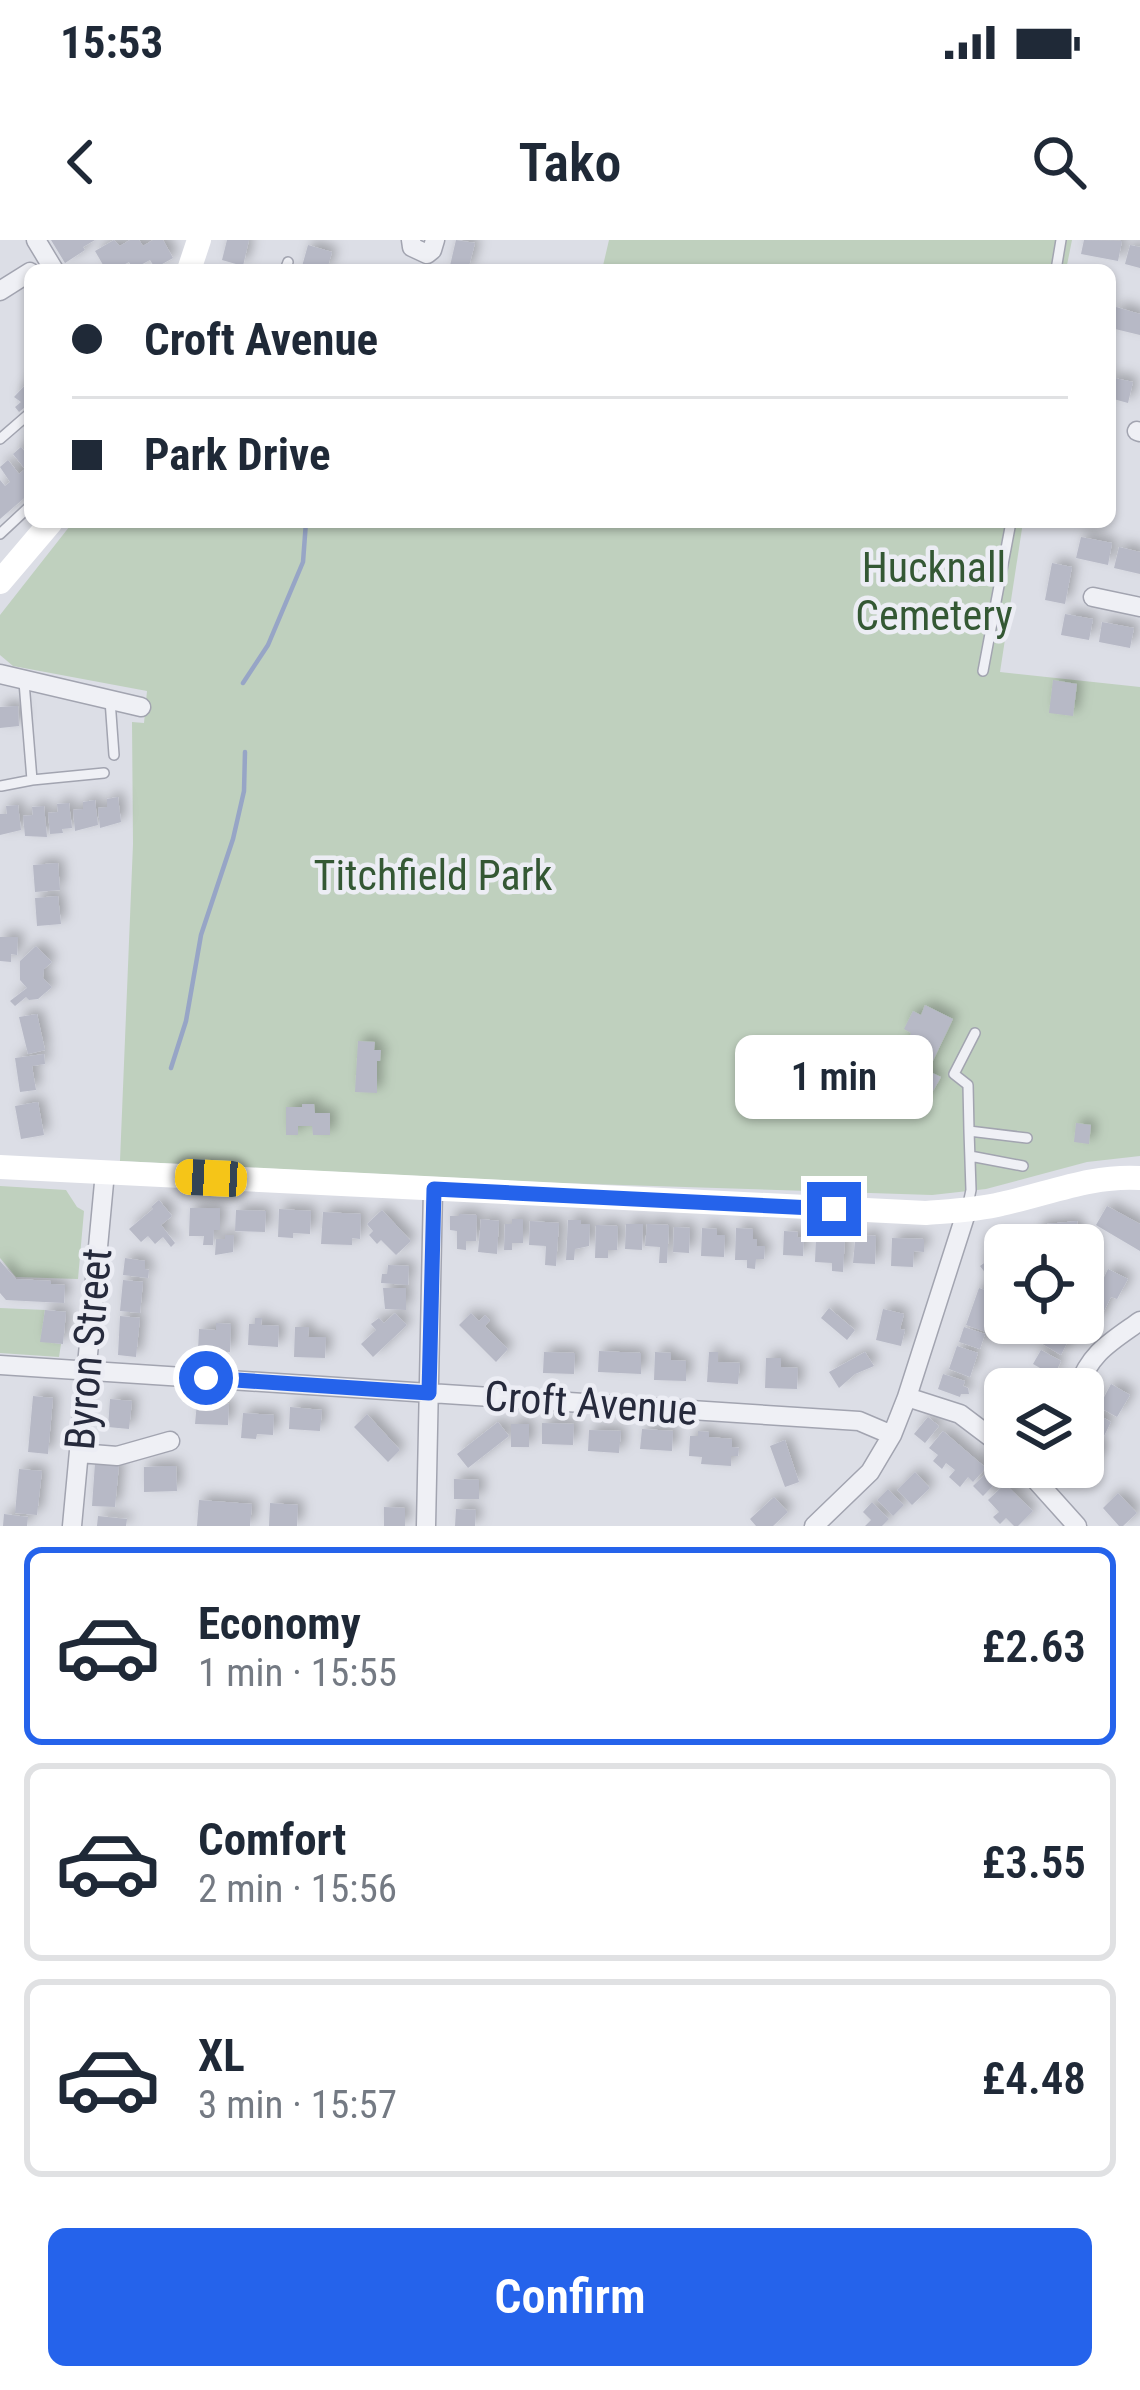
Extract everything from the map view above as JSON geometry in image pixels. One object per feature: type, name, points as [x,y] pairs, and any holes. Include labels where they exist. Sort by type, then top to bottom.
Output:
[{"type":"street","points":[[411,240],[412,247],[427,254],[435,240]]},
{"type":"street","points":[[0,582],[46,528]]},
{"type":"street","points":[[1093,597],[1140,607]]},
{"type":"street","points":[[0,674],[140,707]]},
{"type":"street","points":[[0,1167],[926,1214],[1001,1204],[1073,1184],[1140,1178]]},
{"type":"street","name":"Byron Street","points":[[72,1526],[105,1172]]},
{"type":"street","points":[[426,1526],[434,1189]]},
{"type":"street","points":[[814,1526],[870,1472],[892,1435],[967,1210]]},
{"type":"street","points":[[1085,1368],[1098,1350],[1140,1321]]},
{"type":"street","name":"Croft Avenue","points":[[0,1365],[859,1421],[892,1435]]},
{"type":"street","points":[[907,1397],[960,1414],[984,1432]]},
{"type":"street","points":[[79,1453],[117,1456],[170,1441]]},
{"type":"street","points":[[1043,1488],[1077,1526]]},
{"type":"lane","points":[[0,439],[24,418]]},
{"type":"lane","points":[[0,534],[24,512]]},
{"type":"lane","points":[[983,671],[1010,528]]},
{"type":"lane","points":[[24,682],[32,780]]},
{"type":"lane","points":[[110,700],[114,755]]},
{"type":"lane","points":[[1,786],[104,773]]},
{"type":"lane","points":[[967,1210],[968,1085],[954,1074],[975,1034]]},
{"type":"lane","points":[[969,1131],[1027,1138]]},
{"type":"lane","points":[[970,1156],[1023,1166]]},
{"type":"green space","points":[[609,240],[1072,240],[1067,264],[603,264]]},
{"type":"green space","name":"Titchfield Park","points":[[68,528],[1022,528],[1000,672],[1140,687],[1140,1156],[1087,1162],[986,1189],[932,1195],[559,1183],[120,1161],[133,844],[132,722],[144,723],[147,691],[13,666],[0,655],[0,615]]},
{"type":"green space","points":[[0,1186],[66,1190],[84,1211],[78,1279],[16,1277],[0,1258]]},
{"type":"green space","points":[[0,1308],[45,1310],[41,1341],[61,1344],[59,1357],[0,1353]]},
{"type":"building","points":[[51,240],[95,240],[65,263]]},
{"type":"building","points":[[114,240],[120,246],[139,240],[143,246],[163,240],[173,258],[162,264],[150,260],[103,264],[95,251]]},
{"type":"building","points":[[227,240],[249,240],[243,264],[222,260]]},
{"type":"building","points":[[456,240],[475,243],[470,264],[450,264]]},
{"type":"building","points":[[1084,240],[1122,241],[1118,261],[1081,254]]},
{"type":"building","points":[[308,245],[332,252],[329,264],[303,264]]},
{"type":"building","points":[[1130,245],[1140,247],[1140,268],[1125,264]]},
{"type":"building","points":[[1116,307],[1140,314],[1140,335],[1116,329]]},
{"type":"building","points":[[1116,378],[1133,382],[1128,403],[1116,400]]},
{"type":"building","points":[[24,386],[24,408],[19,412],[15,407],[21,402],[14,397]]},
{"type":"building","points":[[21,447],[24,451],[24,468],[13,454]]},
{"type":"building","points":[[8,460],[19,474],[24,470],[24,498],[0,519],[0,480],[5,486],[10,482],[0,467]]},
{"type":"building","points":[[1081,537],[1112,543],[1108,565],[1076,558]]},
{"type":"building","points":[[1119,547],[1140,552],[1140,574],[1114,568]]},
{"type":"building","points":[[1052,563],[1072,567],[1065,604],[1045,600]]},
{"type":"building","points":[[1065,614],[1093,619],[1089,640],[1061,635]]},
{"type":"building","points":[[1102,622],[1134,628],[1130,648],[1099,642]]},
{"type":"building","points":[[1053,680],[1077,684],[1073,716],[1049,713]]},
{"type":"building","points":[[18,706],[19,726],[0,728],[0,707]]},
{"type":"building","points":[[118,797],[121,822],[100,828],[98,808]]},
{"type":"building","points":[[95,800],[98,825],[75,831],[73,810]]},
{"type":"building","points":[[69,803],[72,828],[50,834],[48,813],[58,812],[57,804]]},
{"type":"building","points":[[18,805],[21,830],[0,835],[0,814],[7,814],[6,806]]},
{"type":"building","points":[[44,806],[47,837],[25,836],[23,816],[33,815],[32,807]]},
{"type":"building","points":[[58,863],[60,890],[35,892],[33,865]]},
{"type":"building","points":[[58,896],[61,924],[37,926],[35,898]]},
{"type":"building","points":[[0,937],[18,937],[17,955],[11,954],[11,962],[0,961]]},
{"type":"building","points":[[36,946],[52,962],[43,978],[52,987],[38,999],[26,997],[15,1006],[10,1001],[27,988],[20,980],[20,961]]},
{"type":"building","points":[[925,1005],[953,1019],[928,1071],[941,1077],[928,1100],[888,1079],[891,1074],[885,1070],[911,1033],[904,1029],[913,1011],[921,1015]]},
{"type":"building","points":[[37,1014],[45,1050],[28,1054],[19,1017]]},
{"type":"building","points":[[358,1041],[375,1042],[374,1050],[381,1050],[377,1093],[355,1092]]},
{"type":"building","points":[[44,1054],[45,1064],[32,1066],[36,1090],[20,1092],[15,1058]]},
{"type":"building","points":[[38,1102],[44,1135],[21,1139],[15,1106]]},
{"type":"building","points":[[314,1104],[315,1113],[330,1113],[330,1135],[313,1135],[312,1126],[298,1126],[298,1135],[286,1135],[286,1107]]},
{"type":"building","points":[[1076,1123],[1091,1125],[1089,1144],[1074,1142]]},
{"type":"building","points":[[159,1200],[172,1216],[161,1225],[175,1243],[171,1247],[163,1237],[155,1244],[148,1236],[141,1242],[129,1229]]},
{"type":"building","points":[[1107,1206],[1140,1224],[1140,1251],[1104,1230],[1104,1224],[1097,1224]]},
{"type":"building","points":[[190,1208],[220,1208],[220,1230],[214,1230],[213,1245],[203,1245],[204,1236],[189,1236]]},
{"type":"building","points":[[279,1209],[311,1211],[310,1234],[278,1237]]},
{"type":"building","points":[[236,1210],[266,1211],[265,1232],[235,1231]]},
{"type":"building","points":[[382,1210],[411,1241],[396,1255],[369,1235],[373,1231],[367,1224]]},
{"type":"building","points":[[323,1212],[361,1214],[360,1239],[352,1238],[352,1245],[321,1244]]},
{"type":"building","points":[[477,1215],[476,1241],[466,1241],[466,1250],[457,1249],[457,1231],[450,1230],[450,1216]]},
{"type":"building","points":[[481,1219],[499,1221],[497,1254],[478,1252]]},
{"type":"building","points":[[512,1219],[523,1219],[523,1243],[512,1243],[512,1250],[504,1250],[505,1224],[512,1224]]},
{"type":"building","points":[[568,1220],[590,1224],[589,1246],[575,1249],[574,1260],[566,1260]]},
{"type":"building","points":[[530,1221],[559,1223],[556,1266],[545,1265],[546,1246],[529,1245]]},
{"type":"building","points":[[626,1224],[643,1224],[642,1250],[625,1249]]},
{"type":"building","points":[[647,1224],[669,1225],[667,1263],[659,1263],[660,1247],[645,1246]]},
{"type":"building","points":[[596,1225],[618,1226],[617,1250],[608,1250],[608,1258],[595,1258]]},
{"type":"building","points":[[674,1227],[690,1228],[689,1253],[673,1252]]},
{"type":"building","points":[[702,1228],[725,1235],[724,1257],[701,1256]]},
{"type":"building","points":[[736,1228],[753,1229],[757,1246],[765,1246],[764,1259],[756,1259],[755,1269],[747,1268],[747,1260],[735,1260]]},
{"type":"building","points":[[784,1231],[798,1232],[797,1237],[804,1238],[803,1256],[783,1255]]},
{"type":"building","points":[[225,1235],[234,1235],[233,1252],[215,1255],[216,1239],[225,1239]]},
{"type":"building","points":[[862,1235],[876,1236],[875,1264],[853,1263],[855,1241],[862,1241]]},
{"type":"building","points":[[816,1236],[845,1237],[843,1272],[832,1271],[832,1263],[815,1262]]},
{"type":"building","points":[[892,1238],[924,1239],[924,1252],[914,1251],[913,1267],[891,1266]]},
{"type":"building","points":[[125,1258],[145,1261],[148,1278],[123,1275]]},
{"type":"building","points":[[0,1261],[16,1279],[65,1285],[64,1303],[6,1300],[0,1293]]},
{"type":"building","points":[[388,1265],[409,1266],[408,1285],[381,1283]]},
{"type":"building","points":[[1108,1269],[1128,1279],[1104,1311]]},
{"type":"building","points":[[123,1280],[143,1282],[140,1313],[120,1311]]},
{"type":"building","points":[[383,1288],[406,1288],[406,1310],[385,1309]]},
{"type":"building","points":[[979,1288],[984,1290],[984,1331],[966,1325]]},
{"type":"building","points":[[829,1308],[855,1330],[847,1340],[821,1318]]},
{"type":"building","points":[[883,1309],[904,1314],[901,1346],[876,1340]]},
{"type":"building","points":[[45,1310],[66,1312],[63,1344],[40,1342]]},
{"type":"building","points":[[395,1313],[407,1325],[373,1357],[361,1344],[376,1330],[371,1324],[379,1318],[384,1323]]},
{"type":"building","points":[[471,1313],[479,1321],[485,1315],[490,1320],[485,1326],[508,1349],[496,1362],[459,1325]]},
{"type":"building","points":[[120,1316],[140,1318],[136,1357],[118,1355]]},
{"type":"building","points":[[255,1318],[262,1318],[261,1325],[279,1326],[278,1347],[248,1345],[249,1324],[255,1324]]},
{"type":"building","points":[[216,1323],[231,1324],[230,1352],[198,1351],[199,1329],[216,1330]]},
{"type":"building","points":[[295,1327],[309,1327],[308,1337],[326,1337],[325,1358],[294,1357]]},
{"type":"building","points":[[964,1327],[984,1334],[980,1349],[959,1342]]},
{"type":"building","points":[[1043,1344],[1066,1344],[1061,1355]]},
{"type":"building","points":[[957,1346],[978,1353],[970,1377],[949,1369]]},
{"type":"building","points":[[1041,1350],[1061,1361],[1058,1368],[1033,1364]]},
{"type":"building","points":[[599,1351],[641,1353],[641,1374],[598,1372]]},
{"type":"building","points":[[544,1352],[575,1353],[574,1374],[543,1373]]},
{"type":"building","points":[[655,1352],[686,1361],[686,1381],[654,1380]]},
{"type":"building","points":[[709,1352],[718,1352],[718,1362],[740,1363],[738,1384],[707,1382]]},
{"type":"building","points":[[865,1352],[874,1366],[839,1388],[829,1372]]},
{"type":"building","points":[[766,1358],[781,1358],[781,1367],[798,1368],[797,1389],[765,1388]]},
{"type":"building","points":[[943,1374],[965,1381],[969,1394],[960,1397],[938,1389]]},
{"type":"building","points":[[1111,1384],[1130,1395],[1117,1417],[1104,1410]]},
{"type":"building","points":[[33,1396],[53,1398],[48,1454],[28,1452]]},
{"type":"building","points":[[110,1399],[132,1401],[129,1429],[108,1427]]},
{"type":"building","points":[[197,1402],[229,1404],[228,1425],[195,1424]]},
{"type":"building","points":[[290,1407],[322,1410],[320,1431],[289,1429]]},
{"type":"building","points":[[243,1413],[274,1415],[273,1435],[241,1438]]},
{"type":"building","points":[[367,1414],[400,1450],[388,1462],[354,1427]]},
{"type":"building","points":[[928,1417],[939,1426],[925,1443],[914,1434]]},
{"type":"building","points":[[498,1422],[509,1436],[468,1468],[457,1454]]},
{"type":"building","points":[[542,1423],[574,1424],[573,1445],[542,1444]]},
{"type":"building","points":[[511,1424],[529,1424],[529,1447],[511,1447]]},
{"type":"building","points":[[642,1429],[673,1431],[672,1451],[640,1449]]},
{"type":"building","points":[[589,1430],[621,1431],[619,1453],[588,1451]]},
{"type":"building","points":[[698,1431],[732,1439],[732,1447],[739,1448],[738,1456],[731,1456],[731,1466],[701,1464],[702,1457],[689,1456],[690,1436],[698,1436]]},
{"type":"building","points":[[943,1431],[984,1470],[960,1487],[949,1477],[955,1470],[946,1463],[942,1469],[933,1461],[938,1455],[929,1448]]},
{"type":"building","points":[[785,1440],[799,1482],[785,1487],[770,1446]]},
{"type":"building","points":[[95,1463],[119,1465],[115,1507],[92,1506]]},
{"type":"building","points":[[176,1466],[177,1491],[144,1492],[144,1467]]},
{"type":"building","points":[[19,1469],[42,1471],[37,1515],[15,1513]]},
{"type":"building","points":[[915,1472],[930,1488],[912,1505],[897,1490]]},
{"type":"building","points":[[984,1475],[984,1488],[991,1488],[983,1496],[973,1486]]},
{"type":"building","points":[[454,1479],[479,1480],[479,1499],[454,1499]]},
{"type":"building","points":[[1001,1488],[1009,1488],[1033,1511],[1018,1526],[1006,1518],[1000,1524],[993,1517],[999,1512],[988,1500]]},
{"type":"building","points":[[888,1489],[904,1505],[893,1516],[877,1500]]},
{"type":"building","points":[[1118,1493],[1137,1513],[1123,1526],[1103,1508]]},
{"type":"building","points":[[774,1497],[788,1512],[773,1526],[756,1526],[750,1519]]},
{"type":"building","points":[[199,1500],[252,1504],[250,1526],[197,1526]]},
{"type":"building","points":[[872,1502],[889,1519],[882,1526],[865,1526],[871,1520],[863,1512]]},
{"type":"building","points":[[270,1503],[298,1505],[297,1526],[269,1526]]},
{"type":"building","points":[[384,1507],[405,1508],[405,1526],[384,1526]]},
{"type":"building","points":[[456,1509],[476,1510],[475,1526],[455,1526]]},
{"type":"building","points":[[4,1514],[28,1517],[27,1526],[3,1526]]},
{"type":"building","points":[[98,1516],[127,1519],[126,1526],[97,1526]]},
{"type":"waterway","points":[[243,683],[268,645],[303,562],[306,528]]},
{"type":"waterway","points":[[171,1068],[186,1021],[201,935],[233,839],[244,791],[245,752]]},
{"type":"route","points":[[206,1378],[429,1393],[434,1189],[834,1209]]},
{"type":"park label","name":"Hucknall Cemetery","points":[[934,591]]}]
